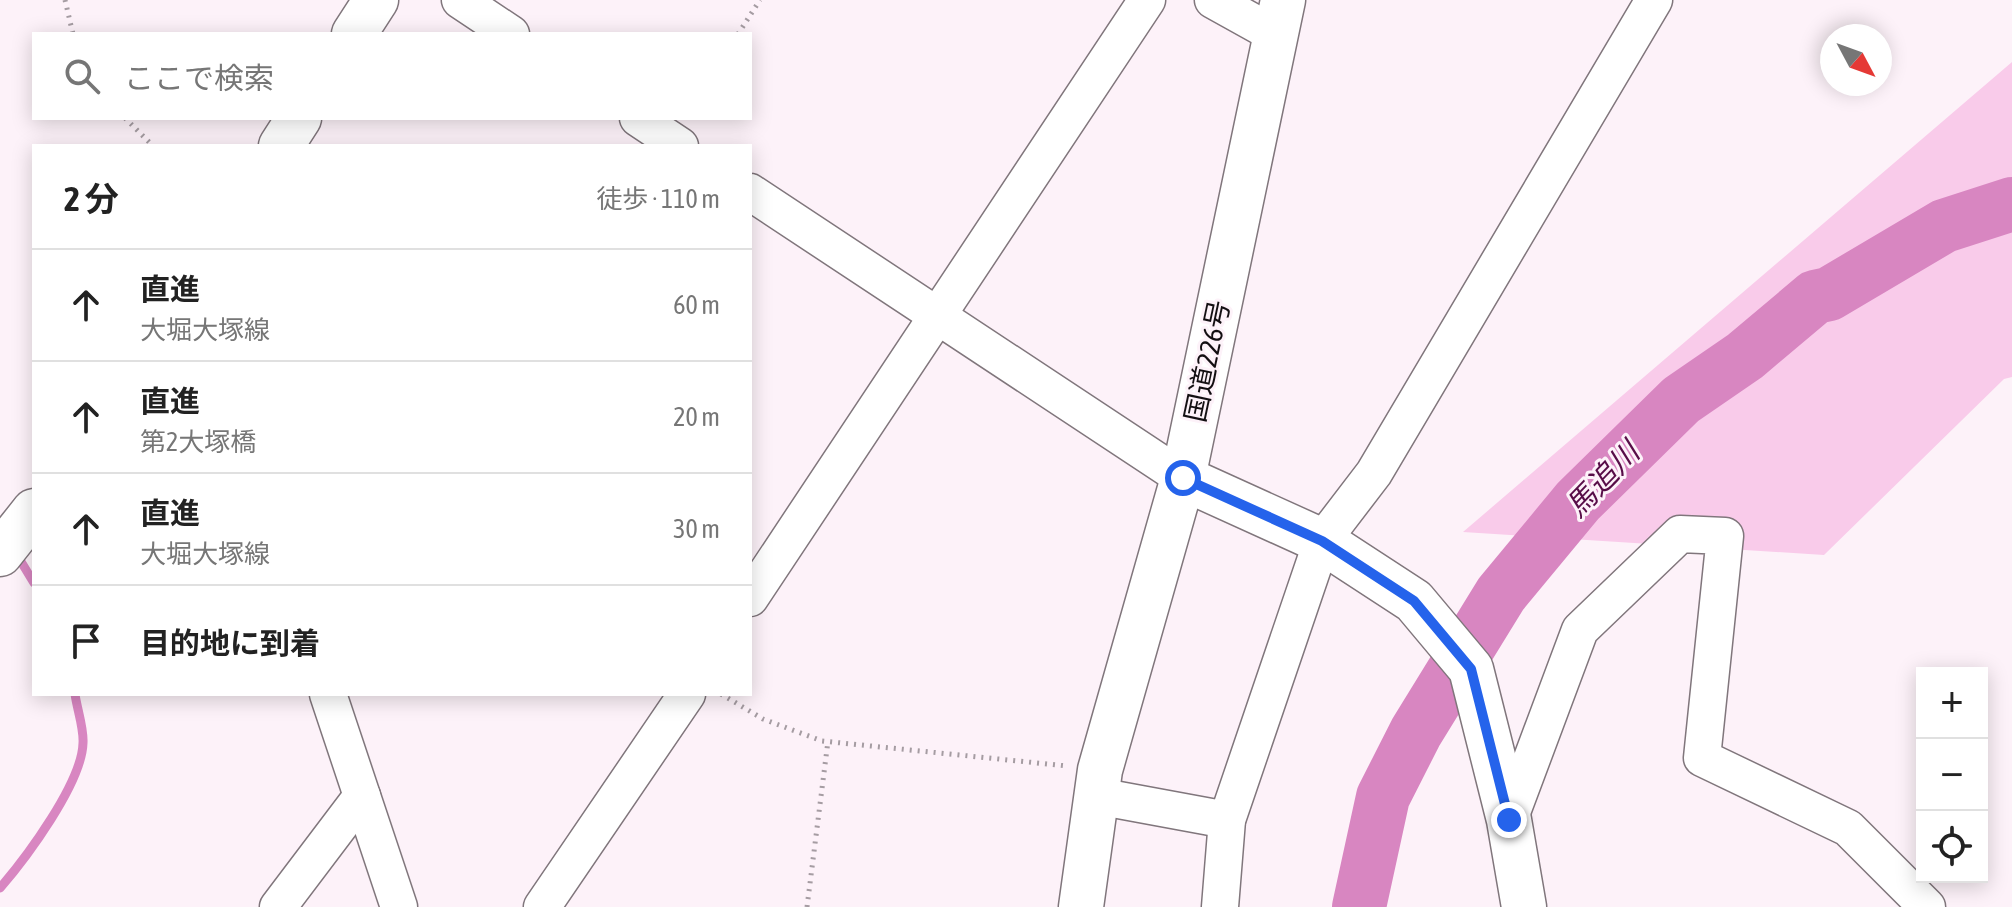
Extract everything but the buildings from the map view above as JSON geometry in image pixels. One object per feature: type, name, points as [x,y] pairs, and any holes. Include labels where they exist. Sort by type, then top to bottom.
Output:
[{"type":"main road","points":[[355,32],[376,0]]},
{"type":"main road","name":"国道226号","points":[[1081,907],[1098,783],[1183,478],[1280,18]]},
{"type":"main road","points":[[282,144],[298,120]]},
{"type":"main road","points":[[1183,478],[1322,541],[1414,601],[1471,669],[1509,820],[1524,907]]},
{"type":"main road","points":[[0,554],[32,514]]},
{"type":"street","points":[[460,0],[508,32]]},
{"type":"street","points":[[752,595],[1147,0]]},
{"type":"street","points":[[1213,0],[1280,18]]},
{"type":"street","points":[[1220,907],[1227,820],[1322,541],[1374,473],[1648,1]]},
{"type":"street","points":[[641,120],[677,144]]},
{"type":"street","points":[[752,193],[1183,478]]},
{"type":"street","points":[[1509,820],[1580,630],[1680,534],[1725,536],[1702,758],[1848,828],[1927,907]]},
{"type":"street","points":[[329,696],[399,907]]},
{"type":"street","points":[[542,907],[686,696]]},
{"type":"street","points":[[1098,783],[1227,820]]},
{"type":"street","points":[[278,907],[362,796]]},
{"type":"path","points":[[65,0],[73,32]]},
{"type":"path","points":[[739,32],[760,0]]},
{"type":"path","points":[[127,120],[151,144]]},
{"type":"path","points":[[724,696],[763,719],[828,741],[1098,783]]},
{"type":"path","points":[[807,907],[828,741]]},
{"type":"shaded area","points":[[2012,62],[2012,377],[2004,379],[1824,555],[1463,532]]},
{"type":"waterway","name":"馬追川","points":[[1359,907],[1383,797],[1416,732],[1501,594],[1578,501],[1681,400],[1745,356],[1815,297],[1829,294],[1944,226],[2012,204]]},
{"type":"waterway","points":[[17,555],[32,580]]},
{"type":"waterway","points":[[0,888],[51,819],[73,778],[83,743],[75,696]]},
{"type":"route","points":[[1183,478],[1322,541],[1414,601],[1471,669],[1509,820]]}]
